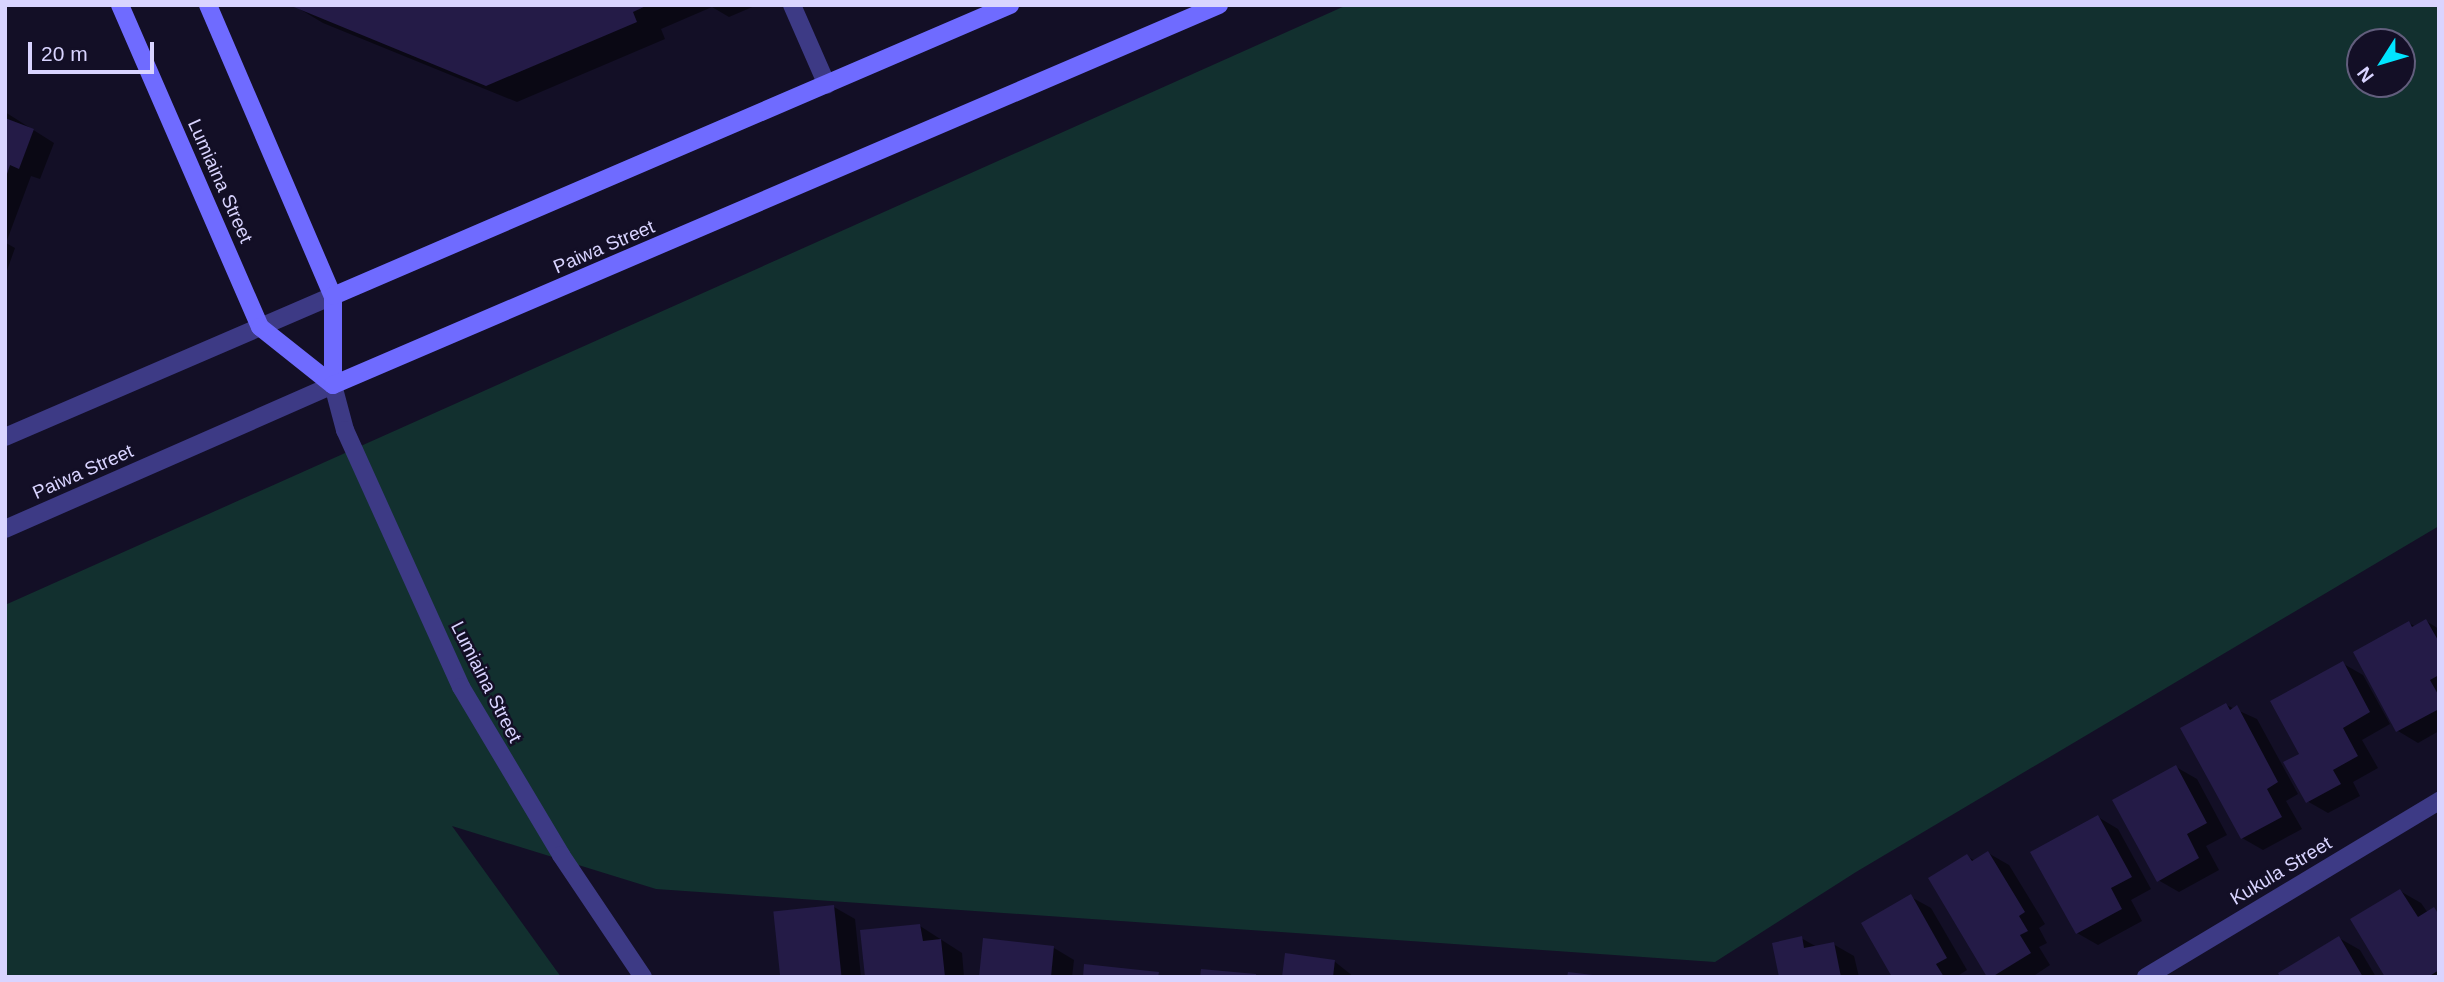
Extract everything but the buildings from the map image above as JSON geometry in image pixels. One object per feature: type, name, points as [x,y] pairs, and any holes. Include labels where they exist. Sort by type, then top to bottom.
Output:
[{"type":"main road","name":"Lumiaina Street","points":[[120,5],[260,327],[333,384]]},
{"type":"main road","name":"Lumiaina Street","points":[[208,5],[333,296],[333,384]]},
{"type":"main road","points":[[333,296],[1010,5]]},
{"type":"main road","name":"Paiwa Street","points":[[333,384],[1219,5]]},
{"type":"street","points":[[792,5],[827,85]]},
{"type":"street","points":[[5,437],[333,296]]},
{"type":"street","name":"Paiwa Street","points":[[5,529],[333,384]]},
{"type":"street","name":"Lumiaina Street","points":[[333,384],[345,430],[461,687],[561,855],[643,977]]},
{"type":"street","name":"Kukula Street","points":[[2146,977],[2439,801]]},
{"type":"green space","points":[[1347,5],[2439,5],[2439,526],[1856,872],[1715,962],[656,889],[452,826],[561,977],[5,977],[5,605]]}]
